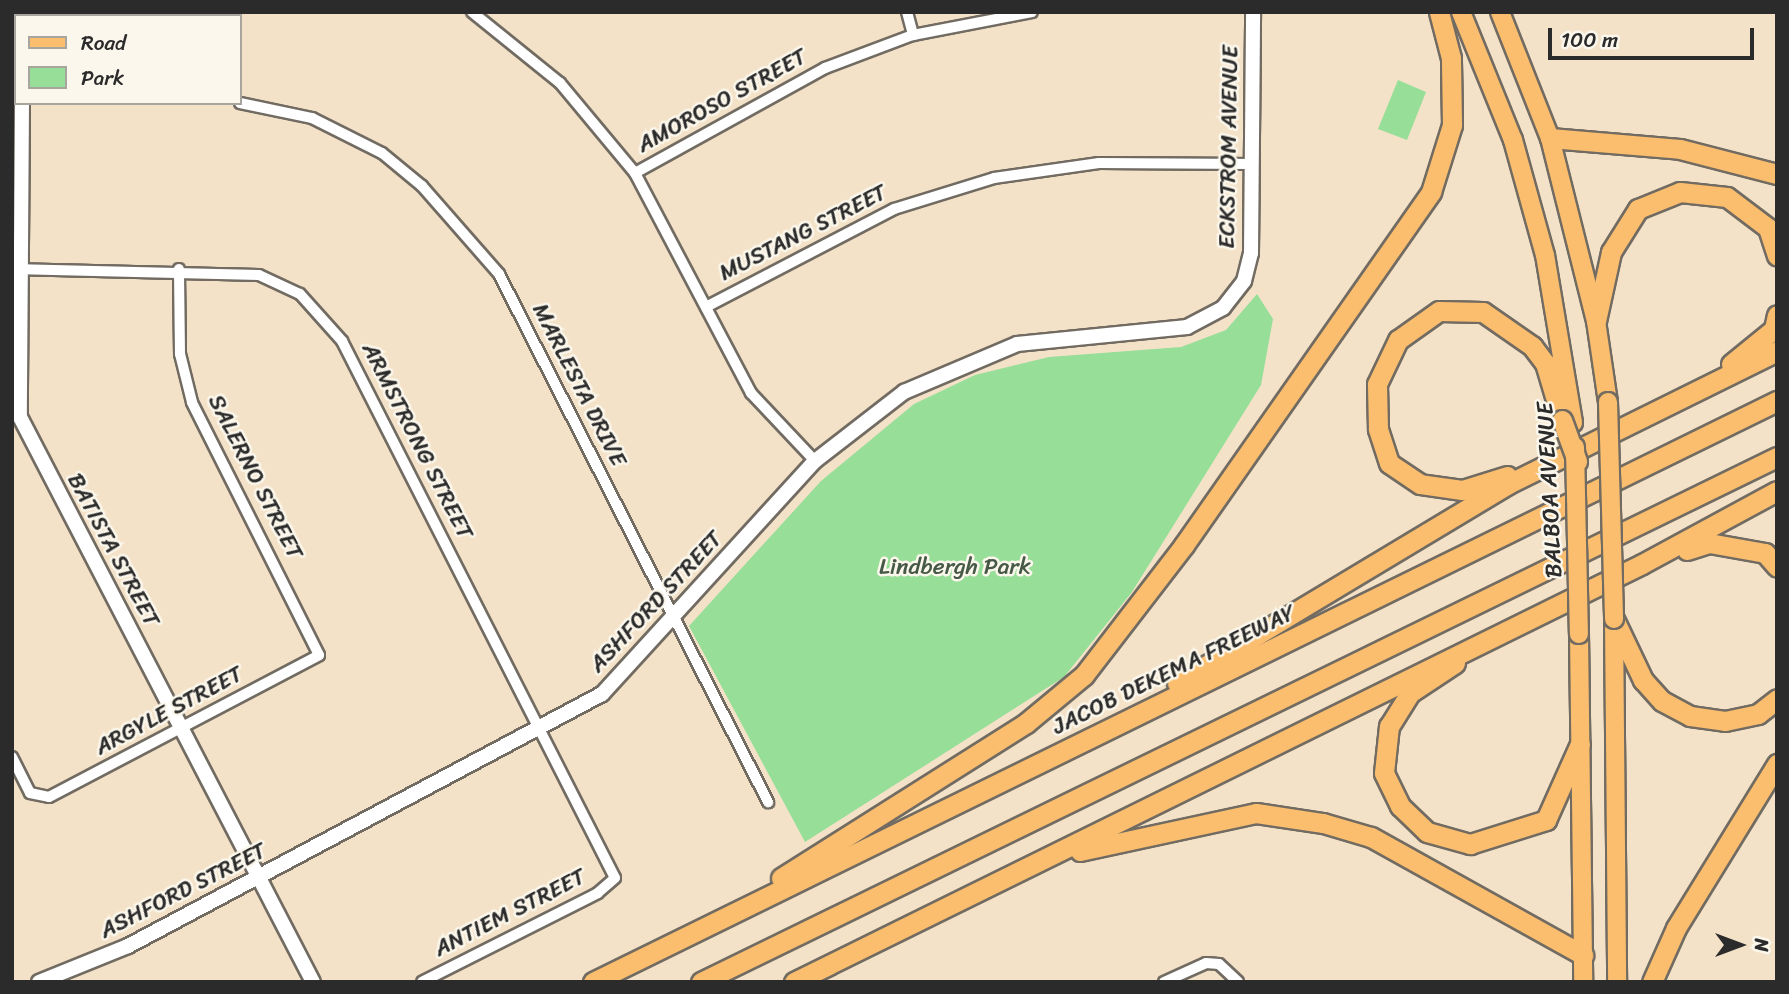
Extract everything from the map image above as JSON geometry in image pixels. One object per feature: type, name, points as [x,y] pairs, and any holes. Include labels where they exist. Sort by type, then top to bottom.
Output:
[{"type":"highway","points":[[700,930],[959,769],[1084,675],[1192,534],[1431,192],[1452,125],[1451,58],[1439,12]]},
{"type":"highway","points":[[1550,138],[1680,149],[1777,174]]},
{"type":"highway","points":[[1596,321],[1611,252],[1638,209],[1679,192],[1727,197],[1768,228],[1777,256]]},
{"type":"highway","points":[[1555,463],[1462,490],[1420,484],[1389,463],[1378,429],[1377,384],[1398,340],[1438,311],[1483,312],[1532,346],[1545,363],[1567,421],[1577,461]]},
{"type":"highway","points":[[1708,384],[1774,329],[1777,315]]},
{"type":"highway","points":[[1062,752],[1508,484],[1777,351]]},
{"type":"highway","name":"JACOB DEKEMA FREEWAY","points":[[593,982],[1777,401]]},
{"type":"highway","points":[[701,982],[1777,457]]},
{"type":"highway","points":[[794,982],[1643,564],[1777,491]]},
{"type":"highway","points":[[1643,564],[1709,543],[1765,553],[1777,567]]},
{"type":"highway","points":[[1614,619],[1643,680],[1662,701],[1690,716],[1725,721],[1758,713],[1777,699]]},
{"type":"highway","points":[[1503,631],[1410,694],[1389,726],[1384,773],[1400,806],[1427,832],[1470,844],[1515,835],[1546,820],[1580,744]]},
{"type":"highway","points":[[1652,982],[1676,928],[1777,764]]},
{"type":"highway","points":[[1041,861],[1247,815],[1323,823],[1371,838],[1583,955]]},
{"type":"main road","name":"BALBOA AVENUE","points":[[1461,12],[1513,140],[1545,255],[1567,421]]},
{"type":"main road","points":[[1500,12],[1550,138],[1596,321],[1608,402],[1614,619],[1617,982]]},
{"type":"main road","name":"BALBOA AVENUE","points":[[1577,461],[1583,982]]},
{"type":"street","points":[[472,12],[560,83],[635,173],[751,393],[815,461]]},
{"type":"street","points":[[907,12],[913,35]]},
{"type":"street","name":"AMOROSO STREET","points":[[635,173],[788,85],[913,35],[1032,12]]},
{"type":"street","name":"ECKSTROM AVENUE","points":[[1244,281],[1251,253],[1253,12]]},
{"type":"street","name":"MARLESTA DRIVE","points":[[242,103],[312,118],[350,134],[422,186],[499,274],[768,802]]},
{"type":"street","name":"BATISTA STREET","points":[[22,105],[15,269],[16,418],[313,982]]},
{"type":"street","name":"MUSTANG STREET","points":[[706,307],[894,208],[994,178],[1099,163],[1252,164]]},
{"type":"street","name":"ARMSTRONG STREET","points":[[15,269],[179,269],[259,275],[300,294],[327,320],[543,730],[615,878]]},
{"type":"street","name":"SALERNO STREET","points":[[179,269],[180,354],[192,402],[319,655]]},
{"type":"street","name":"ASHFORD STREET","points":[[39,982],[128,946],[543,730],[602,694],[675,618],[815,461],[865,417],[950,367],[1044,338],[1186,327],[1223,308],[1244,281]]},
{"type":"street","name":"ARGYLE STREET","points":[[12,757],[37,800],[319,655]]},
{"type":"street","name":"ANTIEM STREET","points":[[422,982],[598,893],[615,878]]},
{"type":"street","points":[[1164,982],[1206,963],[1235,977]]},
{"type":"green space","points":[[1398,80],[1426,92],[1407,140],[1378,129]]},
{"type":"green space","name":"Lindbergh Park","points":[[1257,294],[1273,319],[1261,385],[1132,592],[1064,677],[805,842],[689,626],[821,481],[914,404],[975,375],[1049,357],[1181,347],[1226,330]]}]
